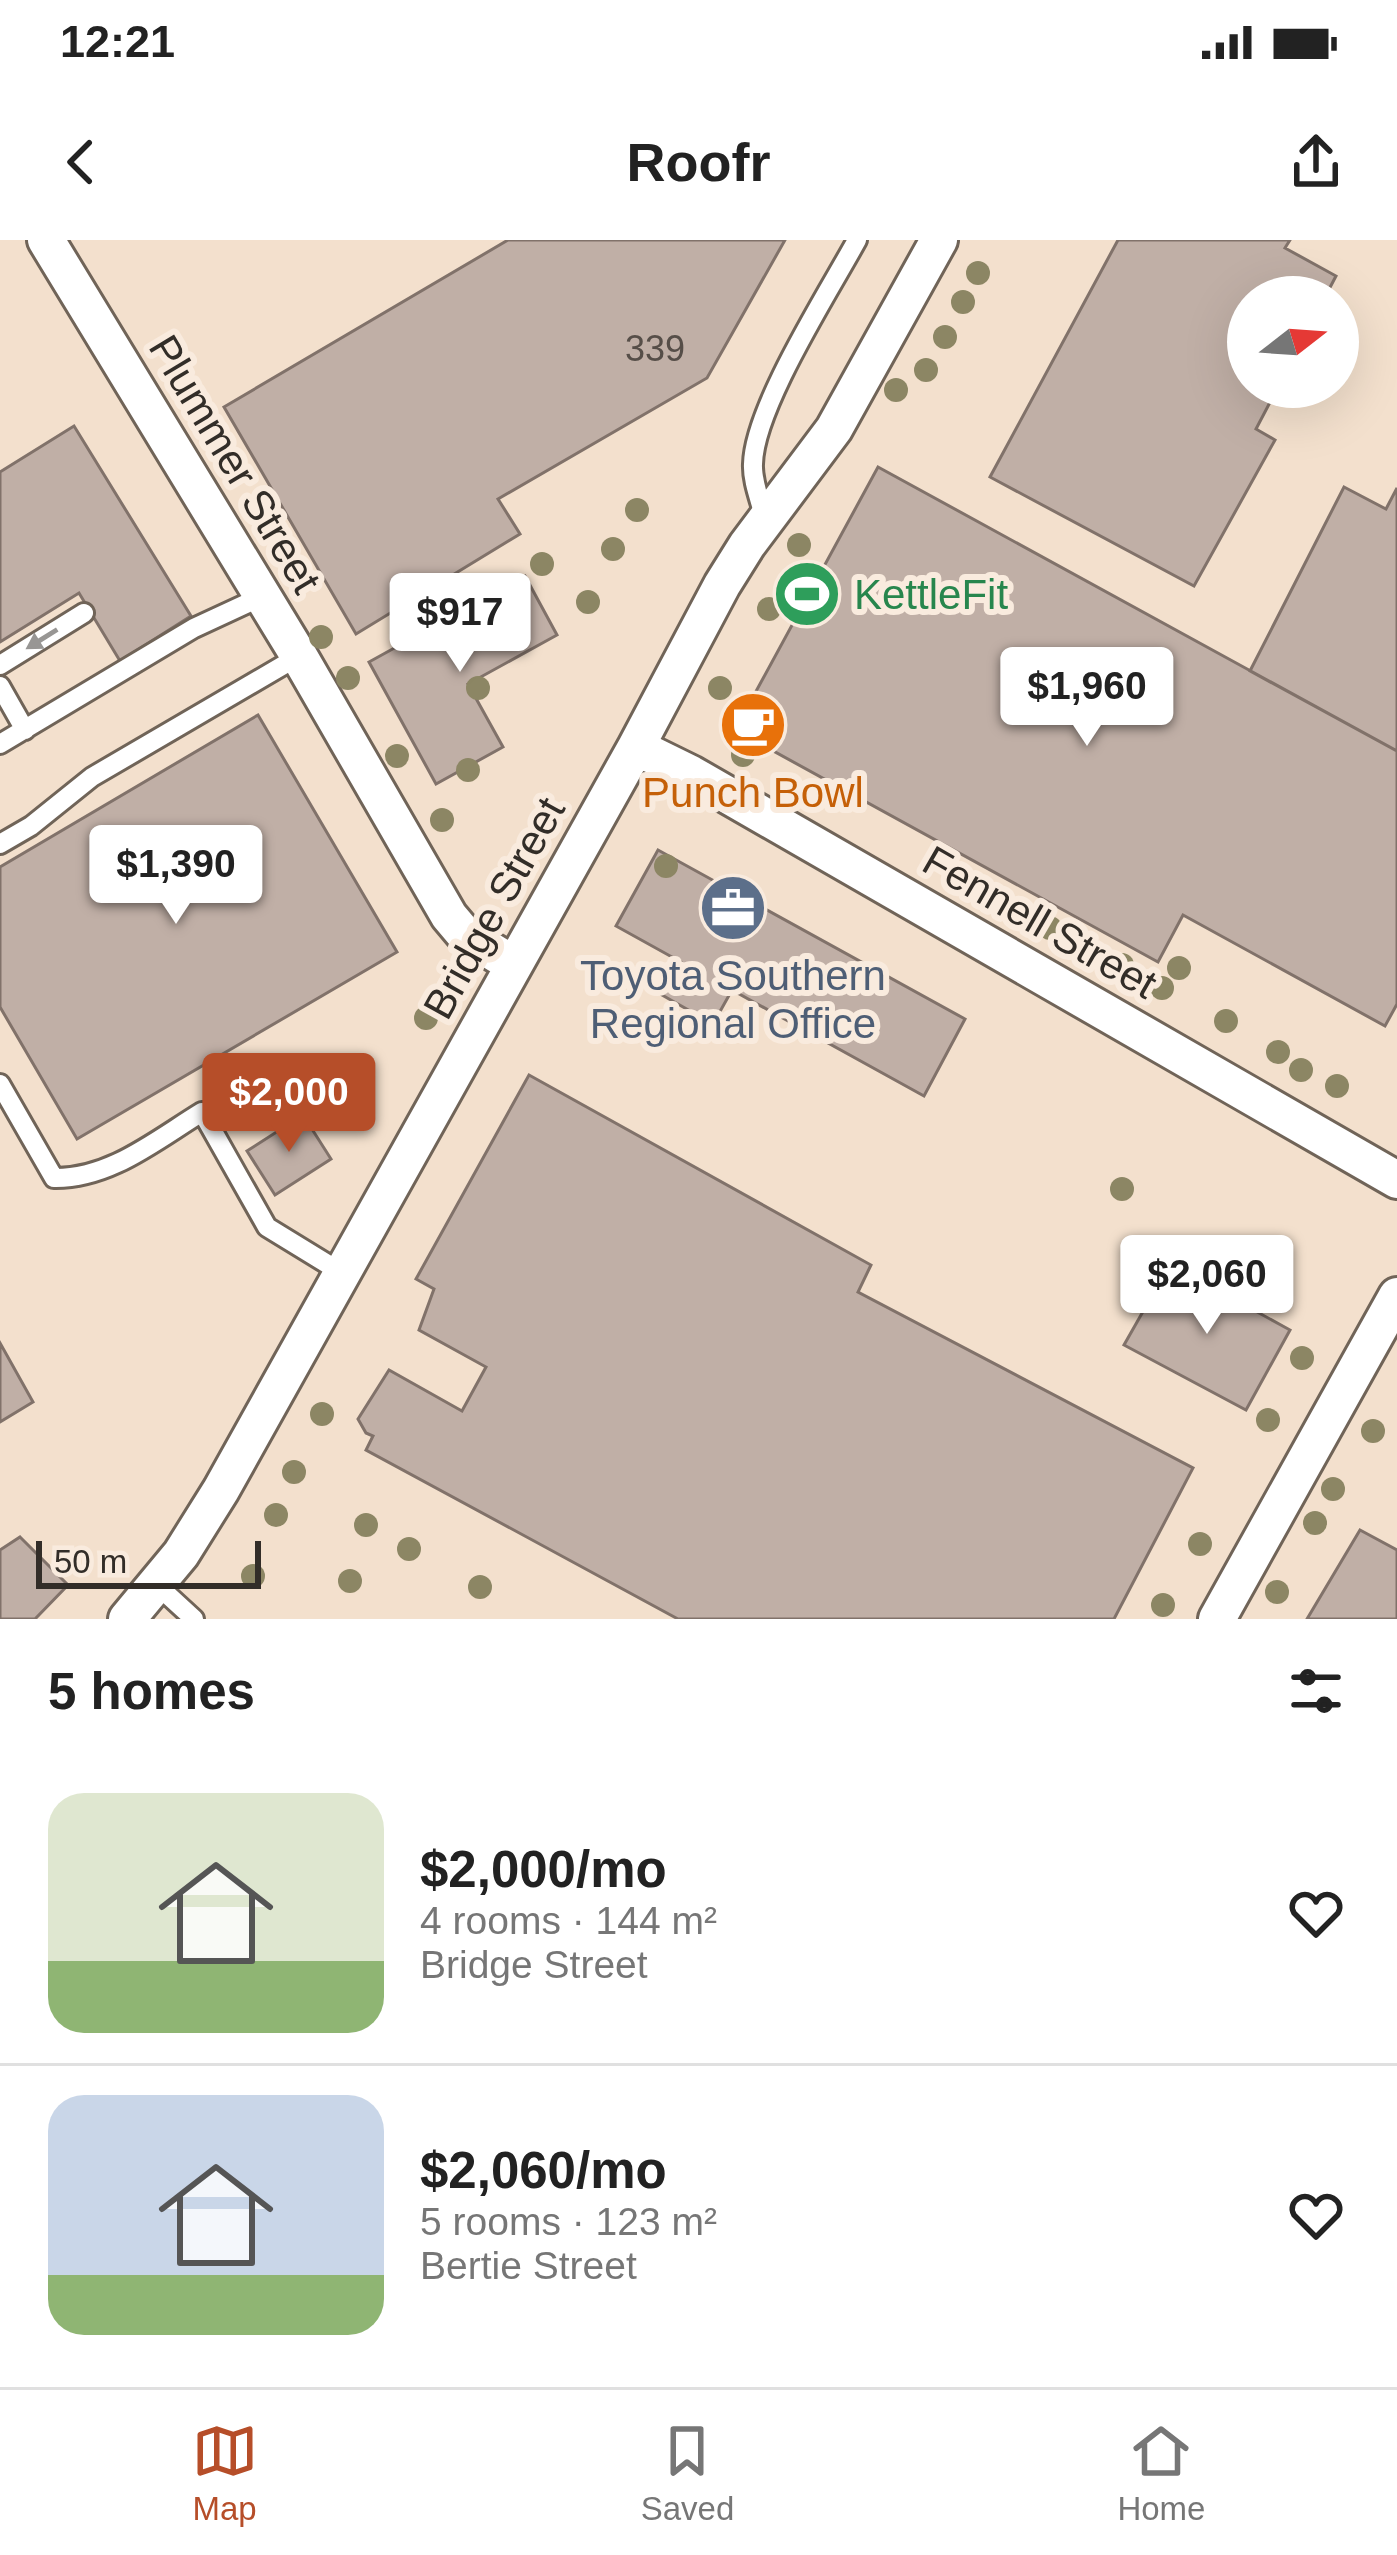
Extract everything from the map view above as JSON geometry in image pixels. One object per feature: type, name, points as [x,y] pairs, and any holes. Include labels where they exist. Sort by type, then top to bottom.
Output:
[{"type":"street","name":"Plummer Street","points":[[46,240],[299,656],[449,916],[465,935],[513,964]]},
{"type":"street","name":"Bridge Street","points":[[127,1619],[157,1585],[221,1490],[722,585],[834,429],[939,240]]},
{"type":"street","name":"Fennell Street","points":[[636,747],[692,774],[1397,1180]]},
{"type":"street","points":[[1217,1619],[1397,1296]]},
{"type":"lane","points":[[765,520],[753,466],[759,432],[771,400],[856,240]]},
{"type":"lane","points":[[0,745],[194,628],[262,596]]},
{"type":"lane","points":[[0,665],[84,613]]},
{"type":"lane","points":[[0,844],[31,826],[92,777],[299,656]]},
{"type":"lane","points":[[0,686],[25,730]]},
{"type":"lane","points":[[0,1084],[54,1178],[80,1178],[125,1160],[202,1112],[267,1227],[342,1273]]},
{"type":"lane","points":[[157,1585],[194,1619]]},
{"type":"shaded area","points":[[0,240],[1397,240],[1397,1619],[0,1619]]},
{"type":"building","points":[[508,240],[785,240],[707,378],[498,499],[520,534],[356,634],[224,407]]},
{"type":"building","points":[[1118,240],[1290,240],[1285,248],[1336,276],[1227,276],[1227,408],[1267,408],[1256,429],[1275,440],[1194,586],[990,477]]},
{"type":"building","points":[[74,426],[191,616],[120,661],[79,593],[0,642],[0,472]]},
{"type":"building","points":[[878,467],[1397,751],[1397,1004],[1385,1026],[1183,915],[1158,962],[735,730]]},
{"type":"building","points":[[1344,487],[1386,509],[1397,488],[1397,751],[1250,671]]},
{"type":"building","points":[[525,576],[557,635],[468,684],[503,747],[436,784],[369,662]]},
{"type":"building","points":[[258,715],[397,952],[77,1139],[0,1007],[0,867]]},
{"type":"building","points":[[658,850],[965,1019],[924,1096],[732,990],[713,1024],[662,995],[681,962],[616,926]]},
{"type":"building","points":[[529,1075],[871,1265],[858,1292],[1193,1468],[1114,1619],[678,1619],[366,1450],[373,1436],[358,1419],[389,1370],[462,1411],[486,1367],[419,1330],[434,1289],[416,1279]]},
{"type":"building","points":[[303,1115],[331,1159],[275,1195],[247,1151]]},
{"type":"building","points":[[1170,1264],[1290,1330],[1246,1410],[1124,1345]]},
{"type":"building","points":[[0,1343],[33,1402],[0,1422]]},
{"type":"building","points":[[1360,1530],[1397,1550],[1397,1619],[1307,1619]]},
{"type":"building","points":[[20,1537],[68,1585],[35,1619],[0,1619],[0,1550]]},
{"type":"place","name":"KettleFit","points":[[807,594]]},
{"type":"place","name":"Punch Bowl","points":[[753,725]]},
{"type":"place","name":"Toyota Southern Regional Office","points":[[733,908]]}]
